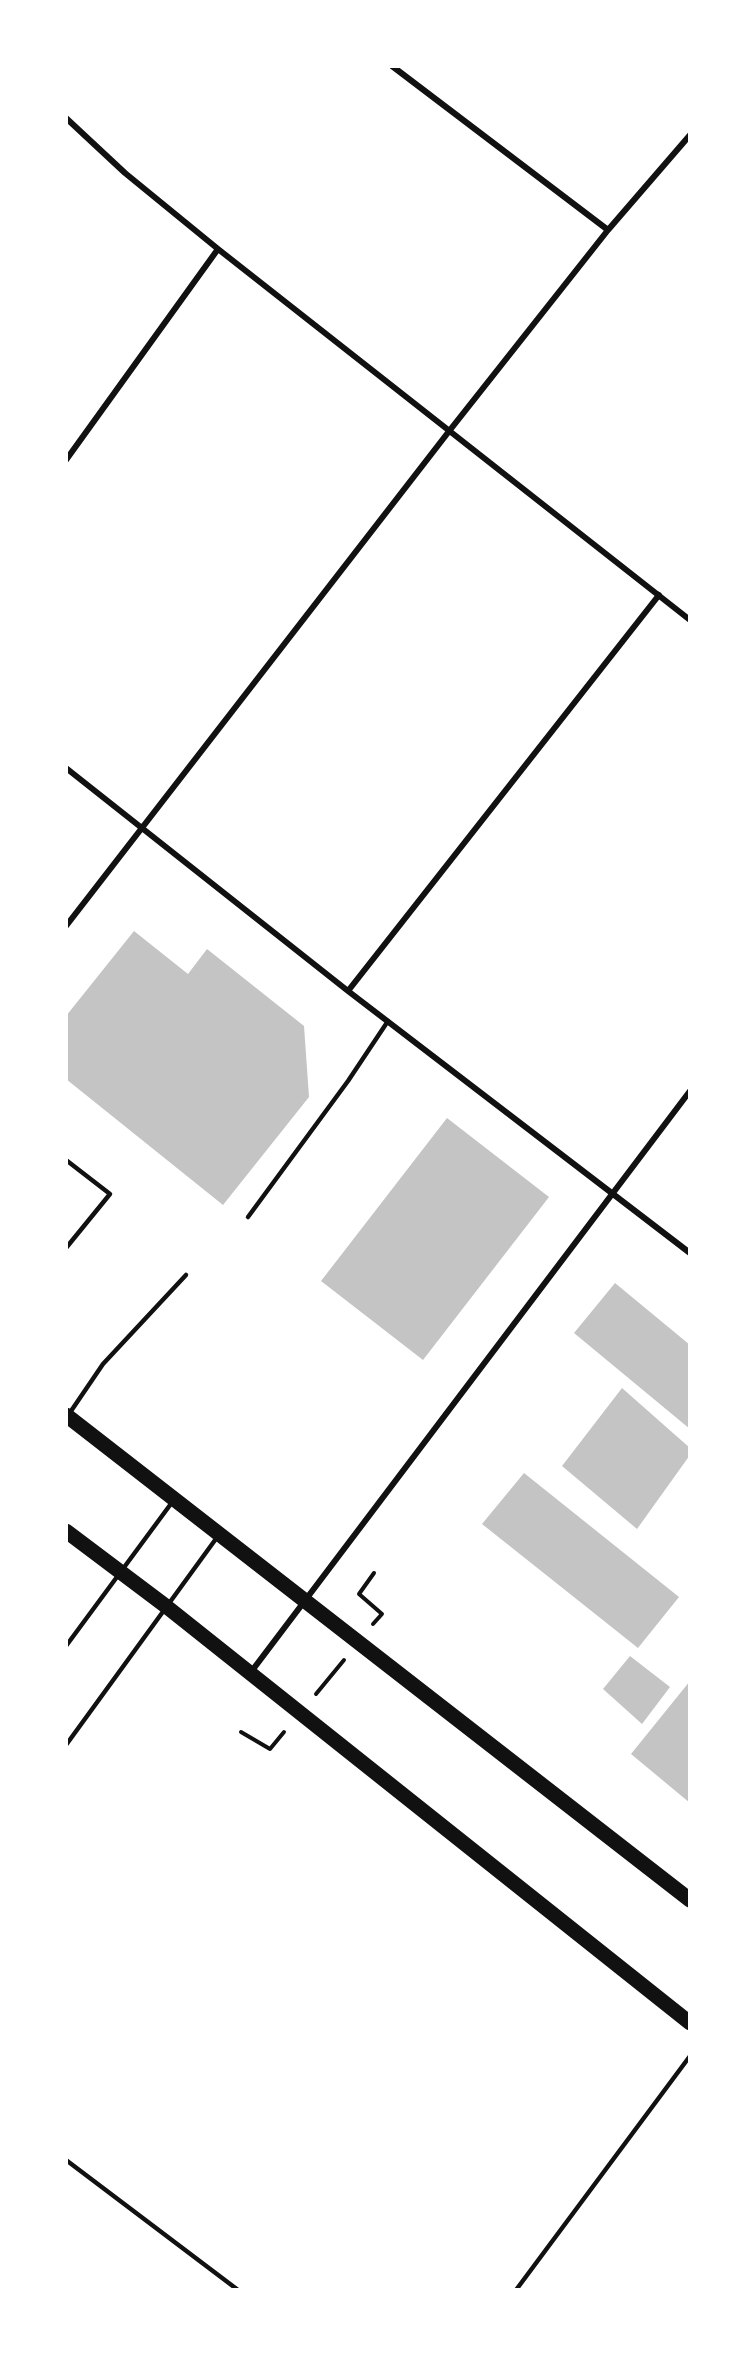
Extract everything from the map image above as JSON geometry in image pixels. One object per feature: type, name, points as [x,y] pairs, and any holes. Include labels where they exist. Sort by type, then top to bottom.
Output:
[{"type":"main road","points":[[67,1416],[690,1900]]},
{"type":"main road","points":[[66,1531],[167,1607],[690,2023]]},
{"type":"street","points":[[392,66],[608,230]]},
{"type":"street","points":[[66,118],[125,173],[218,249],[690,620]]},
{"type":"street","points":[[66,926],[140,827],[317,604],[450,430],[608,230],[690,135]]},
{"type":"street","points":[[66,460],[218,249]]},
{"type":"street","points":[[348,991],[659,595]]},
{"type":"street","points":[[66,768],[348,991],[613,1191],[690,1253]]},
{"type":"street","points":[[249,1674],[690,1091]]},
{"type":"lane","points":[[248,1217],[348,1081],[388,1021]]},
{"type":"lane","points":[[66,1160],[110,1194],[66,1248]]},
{"type":"lane","points":[[67,1416],[103,1364],[186,1275]]},
{"type":"lane","points":[[66,1646],[174,1499]]},
{"type":"lane","points":[[66,1745],[220,1534]]},
{"type":"lane","points":[[516,2290],[690,2056]]},
{"type":"lane","points":[[66,2160],[238,2290]]},
{"type":"path","points":[[367,1632],[382,1614],[359,1594],[374,1573]]},
{"type":"path","points":[[315,1695],[345,1659]]},
{"type":"path","points":[[241,1732],[270,1749],[285,1731]]},
{"type":"building","points":[[134,931],[188,974],[207,949],[304,1026],[309,1097],[223,1205],[66,1079],[66,1016]]},
{"type":"building","points":[[447,1118],[549,1197],[423,1360],[321,1281]]},
{"type":"building","points":[[615,1283],[690,1345],[690,1429],[574,1333]]},
{"type":"building","points":[[622,1388],[690,1448],[690,1455],[637,1529],[562,1466]]},
{"type":"building","points":[[524,1473],[679,1597],[638,1648],[482,1524]]},
{"type":"building","points":[[630,1656],[670,1687],[642,1724],[603,1689]]},
{"type":"building","points":[[690,1681],[690,1803],[631,1754]]}]
